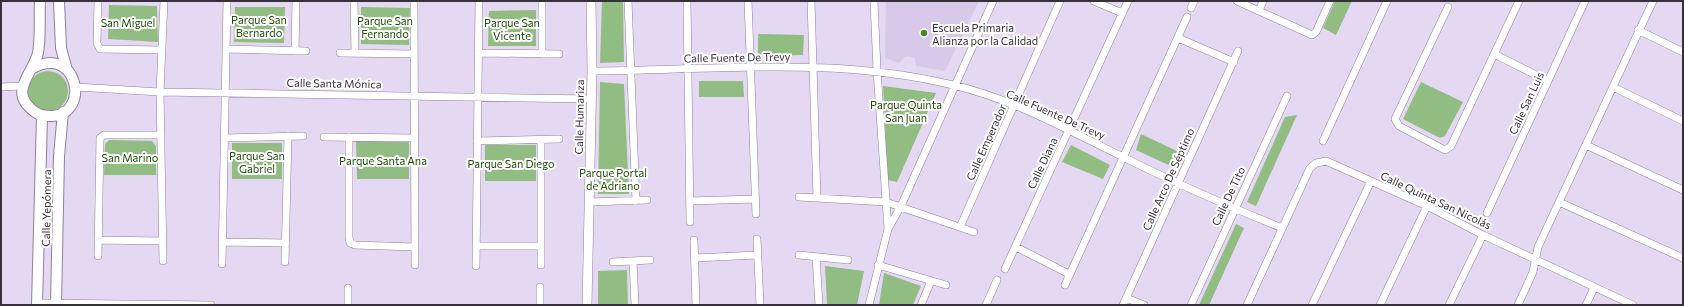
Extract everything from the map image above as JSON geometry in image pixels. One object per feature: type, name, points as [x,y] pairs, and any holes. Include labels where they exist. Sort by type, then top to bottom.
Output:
[{"type":"main road","points":[[40,1],[39,46],[31,69],[25,77],[22,86],[23,96],[28,106],[42,116],[54,116],[63,112],[70,106],[75,97],[76,87],[68,70],[60,42],[59,1]]},
{"type":"main road","points":[[31,69],[40,64],[50,63],[59,64],[68,70]]},
{"type":"main road","name":"Calle Yepómera","points":[[56,304],[60,143],[63,112]]},
{"type":"main road","name":"Calle Yepómera","points":[[37,304],[42,116]]},
{"type":"street","points":[[98,1],[97,43],[100,48],[162,50]]},
{"type":"street","points":[[163,261],[160,92],[164,1]]},
{"type":"street","points":[[222,264],[227,1]]},
{"type":"street","points":[[295,51],[296,1]]},
{"type":"street","points":[[354,1],[355,53]]},
{"type":"street","points":[[414,1],[413,96],[415,265]]},
{"type":"street","points":[[476,266],[479,1]]},
{"type":"street","points":[[542,1],[542,54]]},
{"type":"street","name":"Calle Humariza","points":[[587,305],[592,71],[591,1]]},
{"type":"street","points":[[628,1],[636,201]]},
{"type":"street","points":[[686,1],[690,222]]},
{"type":"street","points":[[748,1],[756,214]]},
{"type":"street","points":[[811,1],[817,198]]},
{"type":"street","points":[[874,1],[877,70],[888,229]]},
{"type":"street","points":[[869,305],[888,229],[900,206],[993,1]]},
{"type":"street","name":"Calle Emperador","points":[[960,227],[1060,1]]},
{"type":"street","points":[[1094,1],[1122,13]]},
{"type":"street","name":"Calle Diana","points":[[1005,269],[1128,1]]},
{"type":"street","points":[[1237,1],[1308,35],[1312,35],[1316,32],[1330,1]]},
{"type":"street","points":[[1259,11],[1263,1]]},
{"type":"street","points":[[1323,141],[1387,1]]},
{"type":"street","points":[[1448,8],[1395,119],[1397,125],[1442,149],[1449,148],[1519,1]]},
{"type":"street","name":"Calle San Luis","points":[[1487,213],[1585,1]]},
{"type":"street","points":[[1518,305],[1533,272],[1538,247],[1638,30],[1653,1]]},
{"type":"street","points":[[1065,285],[1187,17]]},
{"type":"street","points":[[1638,30],[1683,52]]},
{"type":"street","points":[[1178,38],[1234,62]]},
{"type":"street","points":[[226,50],[306,51]]},
{"type":"street","name":"Calle Arco De Séptimo","points":[[1123,305],[1238,51]]},
{"type":"street","points":[[340,53],[414,54]]},
{"type":"street","points":[[478,53],[559,54]]},
{"type":"street","points":[[1494,54],[1548,80]]},
{"type":"street","name":"Calle Fuente De Trevy","points":[[592,71],[688,68],[812,67],[877,70],[954,85],[1015,105],[1178,183],[1282,228]]},
{"type":"street","points":[[1,87],[22,86]]},
{"type":"street","name":"Calle Santa Mónica","points":[[76,87],[160,92],[591,99]]},
{"type":"street","points":[[1612,87],[1683,121]]},
{"type":"street","name":"Calle De Tito","points":[[1191,305],[1234,208],[1287,96]]},
{"type":"street","points":[[98,256],[100,138],[104,135],[161,135]]},
{"type":"street","points":[[285,262],[288,136]]},
{"type":"street","points":[[224,138],[303,136]]},
{"type":"street","points":[[324,137],[414,138]]},
{"type":"street","points":[[349,138],[350,243],[355,246],[415,246]]},
{"type":"street","points":[[541,140],[541,265]]},
{"type":"street","points":[[477,141],[560,140]]},
{"type":"street","points":[[1586,145],[1683,190]]},
{"type":"street","name":"Calle Quinta San Nicolás","points":[[1282,228],[1310,168],[1316,163],[1326,161],[1427,206],[1483,235],[1633,305]]},
{"type":"street","points":[[1312,305],[1371,181]]},
{"type":"street","points":[[799,197],[886,202],[974,232]]},
{"type":"street","points":[[690,201],[755,199]]},
{"type":"street","points":[[589,202],[647,200]]},
{"type":"street","points":[[1559,202],[1683,258]]},
{"type":"street","points":[[1380,305],[1427,206]]},
{"type":"street","points":[[1247,305],[1282,228]]},
{"type":"street","points":[[1449,305],[1483,235]]},
{"type":"street","points":[[757,239],[760,305]]},
{"type":"street","points":[[98,240],[162,241]]},
{"type":"street","points":[[694,240],[696,305]]},
{"type":"street","points":[[222,242],[286,243]]},
{"type":"street","points":[[476,246],[540,246]]},
{"type":"street","points":[[1016,247],[1069,274]]},
{"type":"street","points":[[694,258],[757,255]]},
{"type":"street","points":[[799,255],[848,260]]},
{"type":"street","points":[[816,257],[819,305]]},
{"type":"street","points":[[613,262],[650,260]]},
{"type":"street","points":[[633,261],[635,305]]},
{"type":"street","points":[[878,265],[946,285]]},
{"type":"street","points":[[989,304],[997,280]]},
{"type":"street","points":[[921,305],[932,281]]},
{"type":"street","points":[[540,286],[540,305]]},
{"type":"street","points":[[348,288],[348,305]]},
{"type":"street","points":[[1586,305],[1594,288]]},
{"type":"street","points":[[1126,298],[1144,305]]},
{"type":"street","points":[[37,304],[211,305]]},
{"type":"shaded area","name":"Escuela Primaria Alianza por la Calidad","points":[[886,1],[979,1],[945,71],[916,66],[915,58],[906,56],[899,63],[885,58]]},
{"type":"green space","points":[[602,1],[623,1],[624,62],[600,63]]},
{"type":"green space","points":[[1335,1],[1352,1],[1336,35],[1323,28]]},
{"type":"green space","name":"San Miguel","points":[[109,5],[157,6],[158,42],[108,39]]},
{"type":"green space","name":"Parque San Bernardo","points":[[235,7],[285,7],[284,43],[234,42]]},
{"type":"green space","name":"Parque San Fernando","points":[[361,7],[410,8],[409,45],[361,44]]},
{"type":"green space","name":"Parque San Vicente","points":[[536,10],[536,46],[488,46],[489,11]]},
{"type":"green space","points":[[758,34],[804,35],[803,55],[758,56]]},
{"type":"green space","points":[[52,71],[59,74],[65,80],[68,91],[67,99],[59,108],[52,111],[44,111],[37,108],[29,99],[28,87],[31,80],[40,72]]},
{"type":"green space","points":[[699,81],[743,81],[744,97],[699,97]]},
{"type":"green space","name":"Parque Portal de Adriano","points":[[600,82],[624,84],[629,194],[598,194]]},
{"type":"green space","points":[[1421,82],[1463,102],[1445,136],[1440,138],[1403,119]]},
{"type":"green space","name":"Parque Quinta San Juan","points":[[883,86],[936,93],[897,182],[888,180]]},
{"type":"green space","points":[[1297,115],[1256,206],[1247,202],[1285,117]]},
{"type":"green space","points":[[1141,134],[1181,153],[1175,168],[1136,150]]},
{"type":"green space","name":"San Marino","points":[[109,140],[152,141],[156,146],[156,175],[104,175],[105,144]]},
{"type":"green space","name":"Parque Santa Ana","points":[[356,142],[409,142],[409,179],[357,179]]},
{"type":"green space","name":"Parque San Gabriel","points":[[232,143],[282,143],[282,179],[232,179]]},
{"type":"green space","name":"Parque San Diego","points":[[485,145],[536,145],[536,181],[485,181]]},
{"type":"green space","points":[[1071,145],[1110,165],[1103,179],[1062,162]]},
{"type":"green space","points":[[1236,224],[1244,228],[1209,305],[1199,305]]},
{"type":"green space","points":[[825,266],[864,271],[857,305],[827,305]]},
{"type":"green space","points":[[627,270],[628,305],[598,305],[598,271]]},
{"type":"green space","points":[[884,273],[921,286],[913,305],[879,305]]},
{"type":"place","name":"Escuela Primaria Alianza por la Calidad","points":[[924,33]]}]
